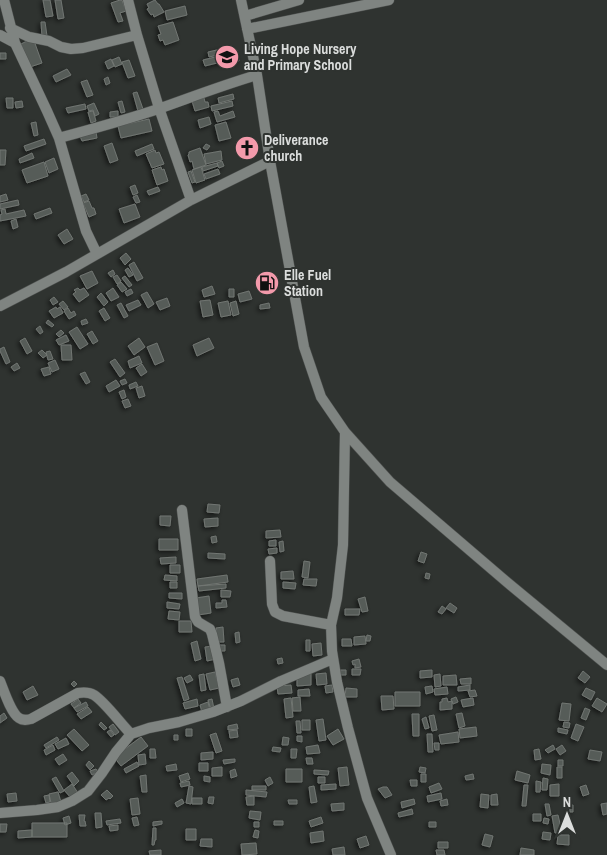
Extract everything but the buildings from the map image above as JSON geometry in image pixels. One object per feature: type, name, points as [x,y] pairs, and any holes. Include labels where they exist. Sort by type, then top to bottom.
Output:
[{"type":"street","points":[[4,0],[15,43],[58,138],[86,231],[97,254]]},
{"type":"street","points":[[128,0],[159,108],[191,200]]},
{"type":"street","points":[[241,0],[257,75],[270,161],[304,347],[322,397],[345,432],[390,482],[607,665]]},
{"type":"street","points":[[244,16],[299,0]]},
{"type":"street","points":[[247,29],[389,0]]},
{"type":"street","points":[[10,28],[30,37],[71,49],[137,36]]},
{"type":"street","points":[[0,36],[15,43]]},
{"type":"street","points":[[58,138],[103,126],[257,75]]},
{"type":"street","points":[[0,306],[66,272],[191,200],[270,161]]},
{"type":"street","points":[[345,432],[343,545],[337,598],[331,625],[332,651],[348,728],[367,798],[391,855]]},
{"type":"street","points":[[182,510],[195,618],[210,629],[212,634],[226,707]]},
{"type":"street","points":[[270,561],[272,604],[275,612],[283,616],[331,625]]},
{"type":"street","points":[[0,813],[58,807],[72,801],[88,790],[131,734],[226,707],[333,659]]},
{"type":"street","points":[[0,681],[9,705],[18,718],[24,720],[31,719],[78,693],[85,692],[93,694],[100,700],[131,734]]},
{"type":"place","name":"Living Hope Nursery and Primary School","points":[[227,57]]},
{"type":"place","name":"Deliverance church","points":[[247,148]]},
{"type":"place","name":"Elle Fuel Station","points":[[267,283]]}]
